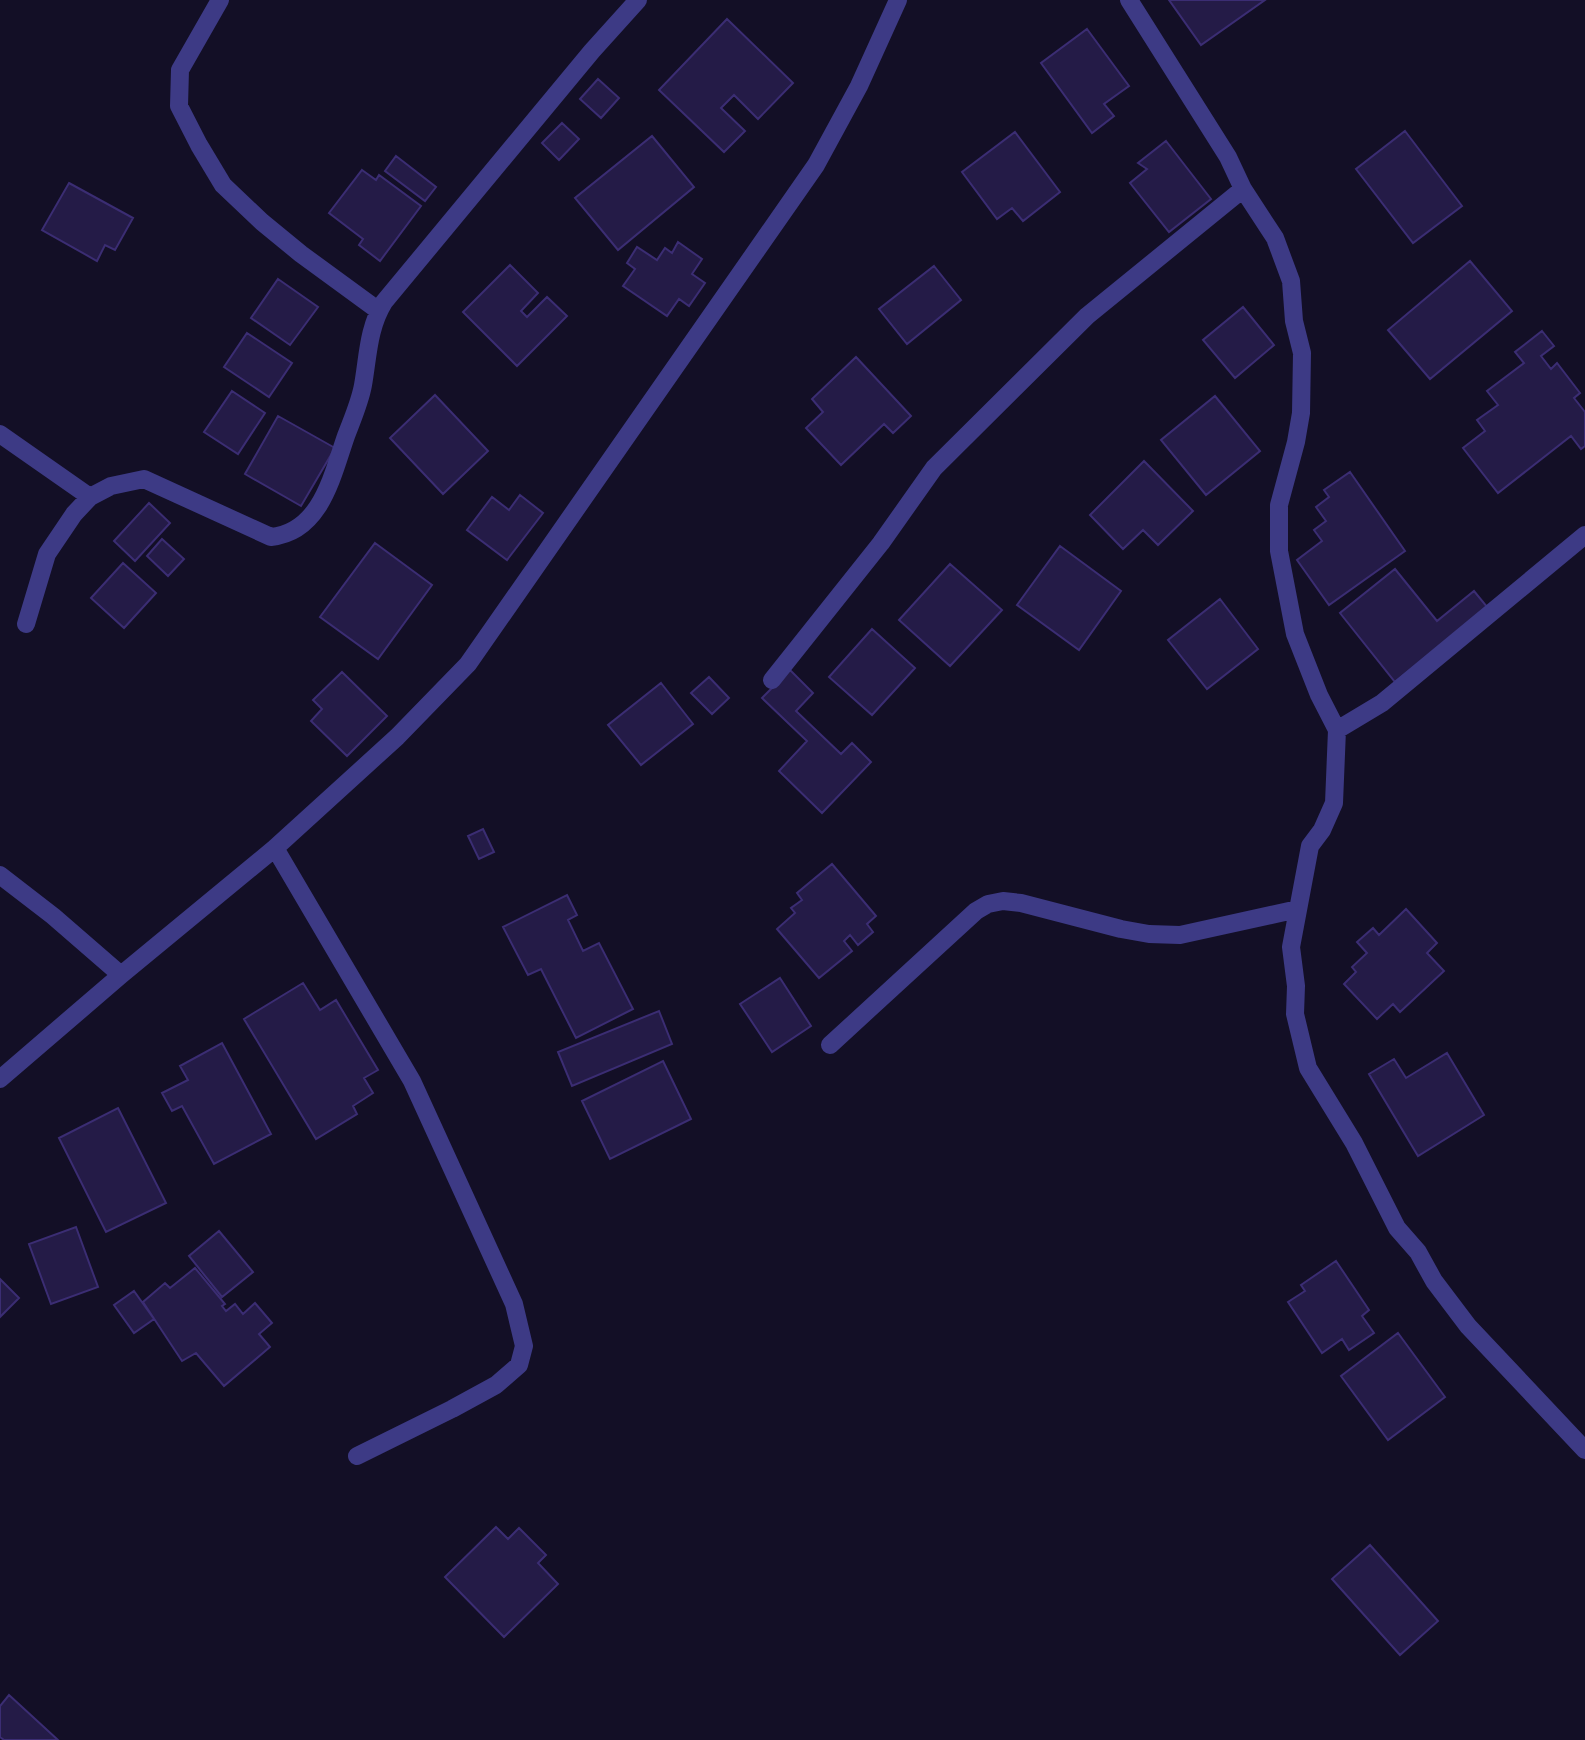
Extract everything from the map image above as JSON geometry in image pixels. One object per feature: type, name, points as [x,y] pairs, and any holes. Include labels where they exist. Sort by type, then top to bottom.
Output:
[{"type":"street","points":[[220,0],[180,70],[179,106],[223,186],[301,254],[379,311]]},
{"type":"street","points":[[26,624],[47,554],[74,514],[90,497],[111,486],[144,479],[271,537],[295,531],[309,519],[326,495],[362,388],[366,354],[379,311],[592,51],[638,0]]},
{"type":"street","points":[[0,1079],[275,848],[397,737],[468,664],[816,165],[859,86],[898,0]]},
{"type":"street","points":[[1129,0],[1275,237],[1291,281],[1294,321],[1302,353],[1301,413],[1279,505],[1279,551],[1296,634],[1319,695],[1336,730],[1334,803],[1322,830],[1310,846],[1291,947],[1296,986],[1295,1014],[1308,1068],[1327,1103],[1354,1143],[1397,1227],[1418,1252],[1434,1282],[1468,1326],[1585,1450]]},
{"type":"street","points":[[772,680],[881,543],[934,468],[1087,316],[1243,189]]},
{"type":"street","points":[[0,434],[90,497]]},
{"type":"street","points":[[1336,730],[1382,703],[1585,535]]},
{"type":"street","points":[[275,848],[412,1081],[514,1304],[524,1346],[519,1365],[496,1385],[357,1456]]},
{"type":"street","points":[[0,875],[53,916],[121,975]]},
{"type":"street","points":[[830,1045],[975,911],[988,904],[1003,901],[1021,903],[1121,929],[1149,934],[1180,935],[1298,909]]},
{"type":"building","points":[[1169,0],[1265,0],[1201,45]]},
{"type":"building","points":[[727,19],[793,83],[758,119],[734,95],[721,108],[745,131],[724,152],[659,90]]},
{"type":"building","points":[[1087,29],[1129,86],[1104,104],[1114,116],[1092,133],[1041,63]]},
{"type":"building","points":[[598,79],[619,98],[601,118],[580,99]]},
{"type":"building","points":[[562,123],[579,139],[559,160],[542,143]]},
{"type":"building","points":[[1405,131],[1462,206],[1413,243],[1356,169]]},
{"type":"building","points":[[1015,132],[1060,192],[1023,221],[1012,208],[997,219],[962,172]]},
{"type":"building","points":[[652,136],[694,187],[618,250],[575,198]]},
{"type":"building","points":[[1166,141],[1211,199],[1169,232],[1130,183],[1147,169],[1138,163]]},
{"type":"building","points":[[396,156],[436,187],[425,201],[385,171]]},
{"type":"building","points":[[362,170],[376,180],[379,175],[421,206],[380,261],[359,245],[363,239],[329,213]]},
{"type":"building","points":[[69,183],[133,218],[115,250],[105,245],[97,261],[42,230]]},
{"type":"building","points":[[678,242],[702,259],[692,274],[705,283],[689,306],[679,299],[667,316],[623,286],[635,269],[627,263],[637,247],[657,260],[665,248],[672,253]]},
{"type":"building","points":[[1470,261],[1512,311],[1430,379],[1388,330]]},
{"type":"building","points":[[510,265],[538,293],[521,311],[527,317],[547,297],[567,316],[517,366],[463,312]]},
{"type":"building","points":[[934,266],[961,300],[907,344],[879,309]]},
{"type":"building","points":[[278,279],[318,307],[290,345],[251,318]]},
{"type":"building","points":[[1243,307],[1274,345],[1235,378],[1203,340]]},
{"type":"building","points":[[1542,331],[1554,346],[1541,356],[1551,369],[1557,363],[1580,393],[1574,398],[1585,412],[1585,446],[1581,449],[1571,436],[1498,493],[1463,448],[1485,431],[1477,420],[1498,405],[1487,391],[1524,363],[1515,352]]},
{"type":"building","points":[[247,333],[292,363],[269,397],[224,367]]},
{"type":"building","points":[[856,357],[911,416],[893,433],[884,424],[841,465],[806,428],[823,412],[812,399]]},
{"type":"building","points":[[232,391],[265,413],[238,454],[204,432]]},
{"type":"building","points":[[435,395],[488,451],[443,494],[390,438]]},
{"type":"building","points":[[1215,396],[1260,451],[1206,495],[1161,440]]},
{"type":"building","points":[[278,416],[335,448],[301,506],[245,474]]},
{"type":"building","points":[[1144,461],[1193,511],[1158,545],[1143,530],[1123,549],[1090,515]]},
{"type":"building","points":[[1350,472],[1405,551],[1329,605],[1297,560],[1322,541],[1314,530],[1326,521],[1316,507],[1329,497],[1324,490]]},
{"type":"building","points":[[520,495],[543,513],[507,560],[467,530],[492,497],[509,510]]},
{"type":"building","points":[[149,503],[170,523],[135,561],[114,541]]},
{"type":"building","points":[[162,539],[184,559],[168,576],[147,556]]},
{"type":"building","points":[[375,543],[432,585],[378,659],[320,617]]},
{"type":"building","points":[[1060,546],[1121,591],[1079,650],[1017,605]]},
{"type":"building","points":[[123,563],[156,593],[124,628],[91,598]]},
{"type":"building","points":[[950,564],[1002,610],[950,666],[899,620]]},
{"type":"building","points":[[1395,569],[1437,621],[1474,591],[1488,608],[1395,682],[1340,613]]},
{"type":"building","points":[[1220,599],[1258,649],[1207,689],[1168,640]]},
{"type":"building","points":[[872,629],[915,668],[872,715],[829,677]]},
{"type":"building","points":[[790,670],[813,693],[796,711],[841,754],[852,743],[871,762],[822,813],[779,771],[807,741],[762,698]]},
{"type":"building","points":[[342,672],[387,716],[347,756],[311,721],[322,709],[313,700]]},
{"type":"building","points":[[709,677],[729,698],[712,714],[691,693]]},
{"type":"building","points":[[661,683],[693,724],[641,765],[608,725]]},
{"type":"building","points":[[483,829],[494,852],[479,859],[468,836]]},
{"type":"building","points":[[832,864],[876,916],[867,924],[873,932],[858,945],[850,935],[844,941],[852,951],[819,978],[777,929],[795,913],[791,908],[802,900],[797,893]]},
{"type":"building","points":[[567,895],[577,915],[568,920],[583,951],[599,943],[633,1009],[576,1038],[541,969],[528,975],[503,927]]},
{"type":"building","points":[[1406,909],[1437,943],[1427,953],[1444,971],[1400,1012],[1393,1004],[1377,1019],[1344,984],[1356,972],[1352,967],[1367,953],[1357,942],[1373,928],[1379,935]]},
{"type":"building","points":[[780,978],[811,1026],[772,1052],[740,1004]]},
{"type":"building","points":[[303,983],[320,1010],[336,1000],[378,1070],[364,1078],[373,1093],[353,1106],[357,1114],[316,1139],[244,1019]]},
{"type":"building","points":[[659,1011],[672,1044],[572,1086],[558,1052]]},
{"type":"building","points":[[222,1043],[271,1134],[214,1164],[182,1106],[172,1111],[162,1093],[188,1080],[180,1066]]},
{"type":"building","points":[[1447,1053],[1484,1115],[1418,1156],[1369,1074],[1394,1059],[1406,1078]]},
{"type":"building","points":[[663,1061],[691,1119],[610,1159],[582,1101]]},
{"type":"building","points":[[118,1108],[166,1203],[106,1232],[59,1138]]},
{"type":"building","points":[[76,1227],[98,1287],[51,1304],[29,1244]]},
{"type":"building","points":[[219,1231],[253,1272],[222,1297],[189,1256]]},
{"type":"building","points":[[1336,1261],[1369,1310],[1362,1316],[1374,1333],[1349,1350],[1342,1339],[1322,1353],[1288,1302],[1305,1291],[1301,1285]]},
{"type":"building","points":[[195,1268],[225,1304],[222,1306],[226,1311],[235,1304],[243,1314],[255,1303],[272,1323],[259,1334],[270,1347],[224,1386],[196,1353],[182,1361],[143,1302],[165,1283],[170,1288]]},
{"type":"building","points":[[0,1279],[19,1298],[0,1317]]},
{"type":"building","points":[[134,1291],[154,1319],[134,1333],[114,1305]]},
{"type":"building","points":[[1398,1333],[1445,1397],[1388,1440],[1341,1376]]},
{"type":"building","points":[[496,1527],[508,1539],[519,1528],[546,1555],[538,1563],[558,1584],[504,1637],[445,1577]]},
{"type":"building","points":[[1370,1545],[1438,1621],[1400,1655],[1332,1579]]},
{"type":"building","points":[[9,1695],[58,1740],[4,1740],[0,1737],[0,1706]]}]
